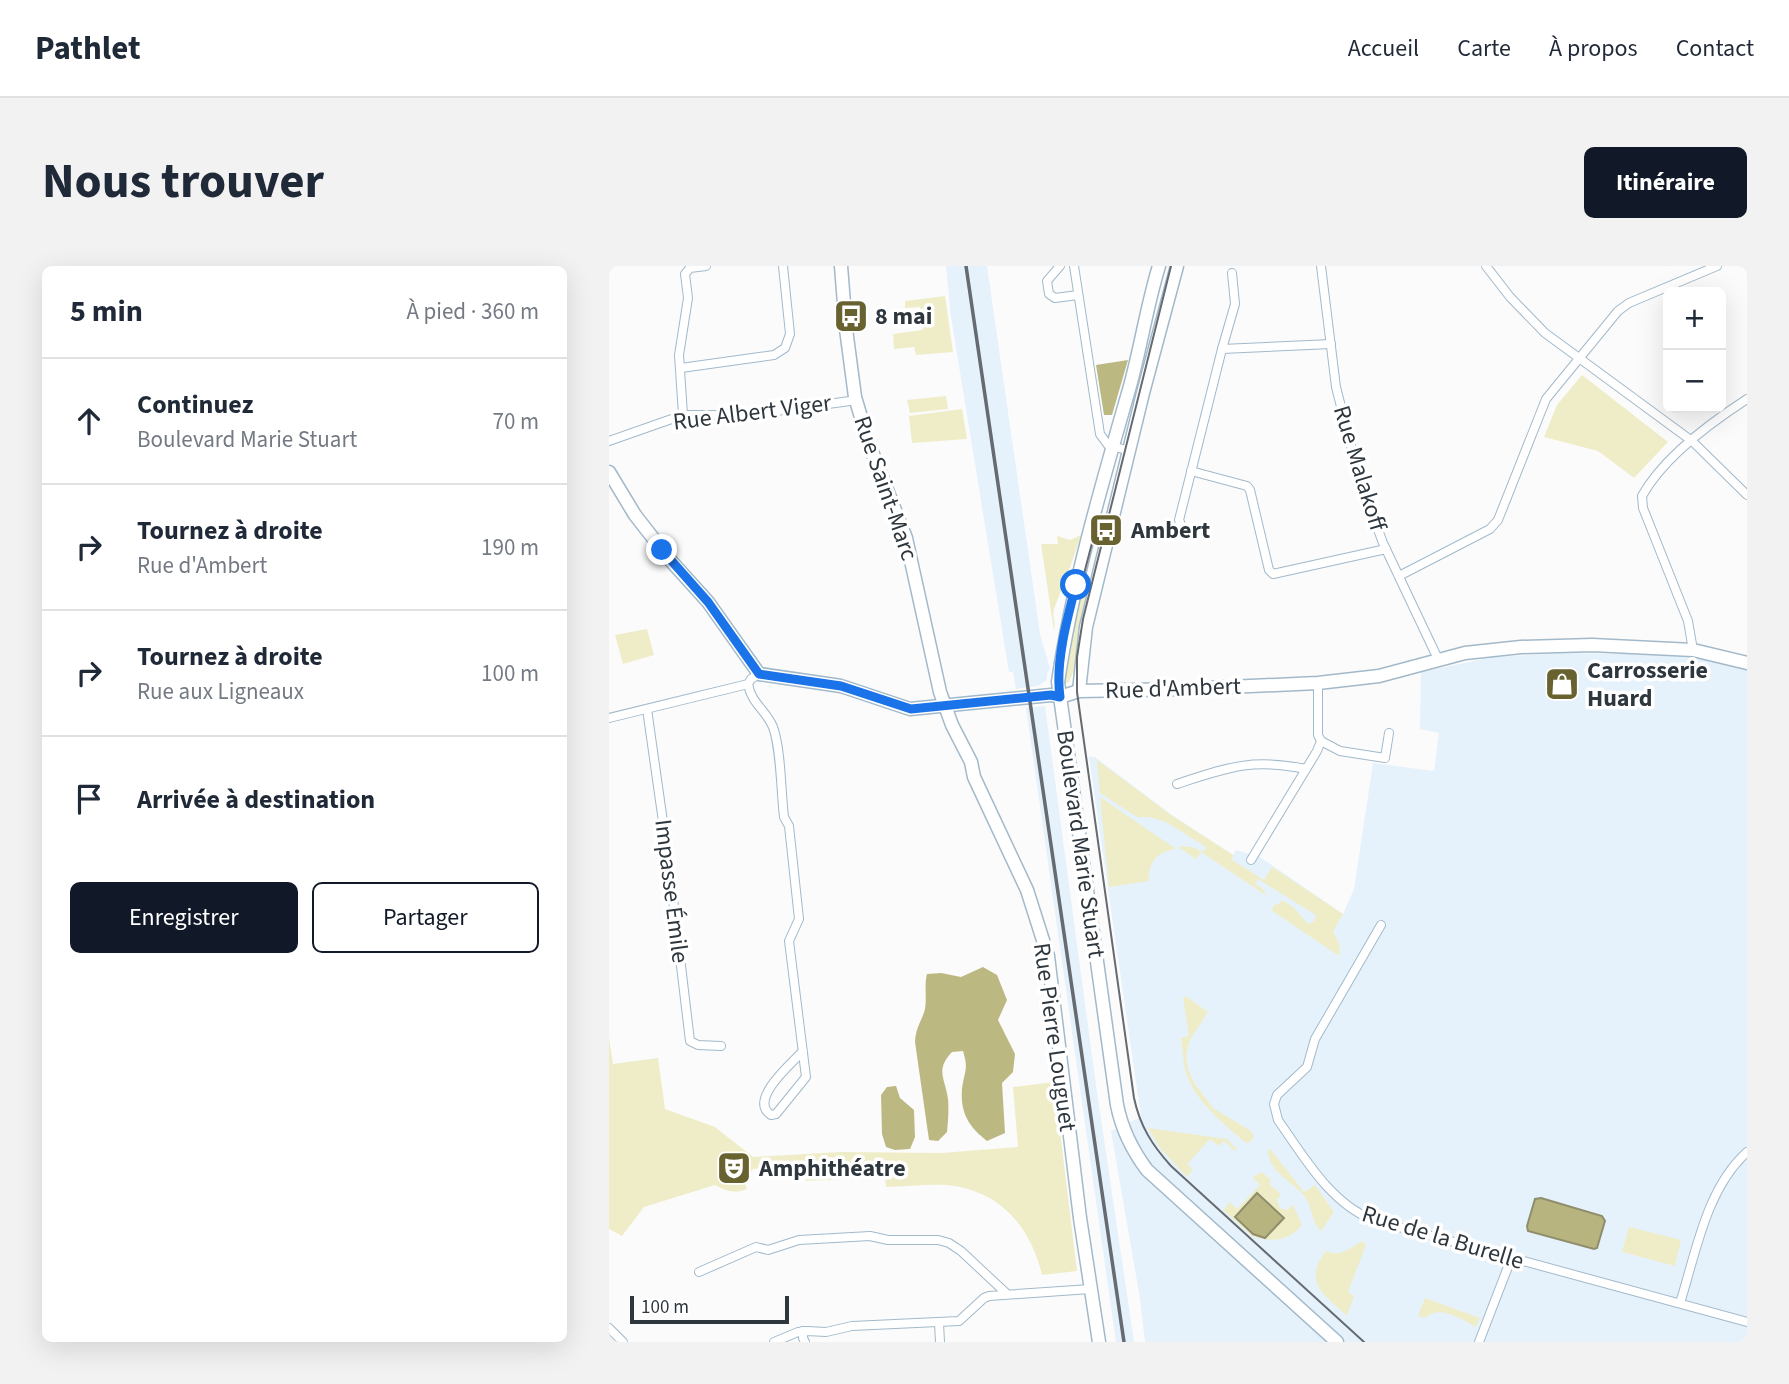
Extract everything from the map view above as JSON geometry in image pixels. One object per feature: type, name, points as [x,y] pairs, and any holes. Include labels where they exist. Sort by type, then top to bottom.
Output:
[{"type":"street","points":[[683,415],[679,355],[688,298],[685,274],[690,268],[706,266]]},
{"type":"street","points":[[681,368],[774,355],[785,348],[790,334],[783,266]]},
{"type":"street","name":"Rue Saint-Marc","points":[[841,266],[855,397],[869,444],[906,538],[940,692],[947,707]]},
{"type":"street","points":[[1060,266],[1047,281],[1049,294],[1055,298],[1078,295]]},
{"type":"street","points":[[1074,266],[1100,434],[1103,442],[1130,451]]},
{"type":"street","name":"Boulevard Marie Stuart","points":[[1159,266],[1067,620],[1058,682],[1117,1105],[1124,1132],[1138,1158],[1158,1181],[1337,1342]]},
{"type":"street","points":[[1079,691],[1086,627],[1177,266]]},
{"type":"street","name":"Rue Malakoff","points":[[1321,266],[1336,387],[1360,481],[1386,549],[1438,659]]},
{"type":"street","points":[[1486,266],[1510,297],[1545,333],[1692,441],[1747,495]]},
{"type":"street","points":[[1399,576],[1490,529],[1498,520],[1546,399],[1618,312],[1629,303],[1717,266]]},
{"type":"street","points":[[1186,536],[1179,520],[1235,304],[1232,273]]},
{"type":"street","points":[[1223,349],[1331,344]]},
{"type":"street","name":"Rue Albert Viger","points":[[609,441],[683,415],[746,415],[850,401],[855,397]]},
{"type":"street","points":[[1693,650],[1688,621],[1641,499],[1679,450],[1747,399]]},
{"type":"street","points":[[1191,471],[1247,486],[1269,569],[1273,574],[1386,549]]},
{"type":"street","points":[[609,472],[635,515],[708,602],[759,674],[748,684],[609,718]]},
{"type":"street","name":"Rue d'Ambert","points":[[759,674],[841,686],[911,709],[1051,695],[1060,697],[1079,691],[1318,683],[1378,676],[1465,653],[1521,647],[1592,645],[1693,650],[1747,663]]},
{"type":"street","points":[[1318,683],[1318,735],[1321,741],[1340,751],[1385,758],[1389,733]]},
{"type":"street","points":[[748,684],[754,703],[767,715],[775,735],[799,919],[789,941],[803,1051],[806,1077],[776,1114],[771,1115],[763,1105],[765,1094],[803,1051]]},
{"type":"street","name":"Rue Pierre Louguet","points":[[947,707],[952,725],[971,762],[974,777],[1027,890],[1048,956],[1062,1090],[1099,1342]]},
{"type":"street","name":"Impasse Émile","points":[[647,709],[690,1041],[698,1045],[721,1046]]},
{"type":"street","points":[[1251,860],[1307,769],[1321,741]]},
{"type":"street","points":[[1177,784],[1238,764],[1279,763],[1307,769]]},
{"type":"street","name":"Rue de la Burelle","points":[[1381,925],[1315,1039],[1305,1070],[1277,1094],[1274,1104],[1275,1115],[1336,1197],[1356,1213],[1373,1220],[1747,1322]]},
{"type":"street","points":[[1680,1303],[1716,1195],[1731,1168],[1747,1153]]},
{"type":"street","points":[[699,1272],[756,1247],[768,1250],[799,1240],[870,1236],[888,1240],[938,1240],[961,1251],[1007,1294]]},
{"type":"street","points":[[1479,1342],[1511,1259]]},
{"type":"street","points":[[778,1341],[807,1331],[837,1330],[852,1326],[959,1321],[983,1298],[1090,1289]]},
{"type":"street","points":[[939,1322],[940,1342]]},
{"type":"street","points":[[609,1328],[623,1342]]},
{"type":"street","points":[[805,1342],[803,1338],[807,1331]]},
{"type":"street","points":[[807,1331],[815,1336],[813,1342]]},
{"type":"shaded area","points":[[946,266],[987,266],[1040,634],[1050,669],[1047,680],[1038,686],[1016,689],[1013,672],[1009,672],[951,317]]},
{"type":"shaded area","points":[[945,296],[953,352],[916,355],[914,347],[894,349],[893,334],[923,330],[920,307],[905,308],[905,301]]},
{"type":"shaded area","points":[[1128,360],[1112,415],[1104,415],[1096,365]]},
{"type":"shaded area","points":[[1582,375],[1668,442],[1634,478],[1598,451],[1544,437],[1557,405]]},
{"type":"shaded area","points":[[946,396],[948,409],[910,413],[907,400]]},
{"type":"shaded area","points":[[962,409],[967,439],[912,443],[909,416]]},
{"type":"shaded area","points":[[1081,535],[1054,609],[1054,631],[1041,544],[1058,544],[1057,536],[1070,540]]},
{"type":"shaded area","points":[[1078,588],[1092,592],[1076,666],[1069,682],[1063,684]]},
{"type":"shaded area","points":[[647,629],[654,655],[623,664],[615,635]]},
{"type":"shaded area","points":[[1565,653],[1690,655],[1747,669],[1747,1342],[1145,1342],[1111,1131],[1141,1117],[1089,757],[1095,757],[1172,815],[1233,855],[1236,850],[1260,857],[1343,914],[1354,889],[1373,763],[1434,771],[1439,733],[1420,729],[1421,672],[1493,657]]},
{"type":"shaded area","points":[[1045,706],[1134,1342],[1116,1342],[1026,708]]},
{"type":"shaded area","points":[[1097,760],[1171,815],[1233,855],[1232,860],[1264,880],[1272,867],[1343,914],[1333,931],[1340,945],[1339,956],[1271,910],[1282,900],[1293,907],[1308,924],[1314,921],[1316,915],[1258,879],[1255,884],[1262,888],[1267,896],[1201,852],[1196,859],[1177,846],[1192,847],[1203,852],[1206,847],[1166,822],[1137,817],[1100,793]]},
{"type":"shaded area","points":[[1100,797],[1176,849],[1164,852],[1155,859],[1150,869],[1149,881],[1109,887]]},
{"type":"shaded area","points":[[983,967],[997,975],[1007,1000],[998,1020],[1015,1054],[1013,1072],[1002,1083],[1005,1133],[987,1141],[971,1125],[964,1112],[962,1098],[965,1057],[963,1051],[952,1052],[942,1069],[948,1099],[947,1132],[938,1141],[929,1140],[915,1042],[925,1009],[927,974],[941,973],[961,977]]},
{"type":"shaded area","points":[[1183,997],[1208,1012],[1190,1040],[1186,1055],[1194,1083],[1213,1108],[1251,1131],[1254,1137],[1250,1142],[1246,1143],[1212,1113],[1187,1076],[1181,1038],[1189,1036]]},
{"type":"shaded area","points":[[609,1038],[613,1064],[658,1058],[665,1109],[715,1127],[753,1157],[841,1152],[941,1153],[1018,1147],[1013,1087],[1054,1082],[1077,1271],[1042,1275],[1037,1257],[1020,1226],[997,1202],[982,1194],[946,1185],[886,1187],[885,1177],[806,1181],[805,1165],[753,1169],[744,1181],[747,1189],[731,1191],[715,1185],[644,1207],[622,1236],[609,1229]]},
{"type":"shaded area","points":[[896,1086],[900,1098],[914,1110],[915,1137],[910,1149],[895,1150],[886,1147],[882,1134],[881,1095],[887,1087]]},
{"type":"shaded area","points":[[1148,1128],[1227,1139],[1237,1149],[1235,1151],[1224,1141],[1219,1146],[1210,1139],[1187,1164],[1193,1169],[1187,1177],[1160,1148]]},
{"type":"shaded area","points":[[1268,1149],[1304,1192],[1315,1185],[1334,1212],[1321,1231],[1315,1223],[1307,1200],[1276,1170]]},
{"type":"shaded area","points":[[1262,1172],[1271,1180],[1269,1184],[1281,1194],[1277,1200],[1280,1208],[1287,1210],[1293,1205],[1302,1225],[1286,1237],[1273,1240],[1252,1236],[1223,1210],[1230,1202],[1237,1209],[1260,1185],[1252,1177]]},
{"type":"shaded area","points":[[1257,1193],[1284,1218],[1265,1238],[1253,1234],[1235,1217]]},
{"type":"shaded area","points":[[1541,1198],[1602,1216],[1605,1221],[1597,1248],[1528,1231],[1535,1199]]},
{"type":"shaded area","points":[[1629,1227],[1681,1240],[1675,1266],[1622,1252]]},
{"type":"shaded area","points":[[1362,1241],[1366,1245],[1348,1292],[1354,1296],[1347,1316],[1319,1287],[1316,1272],[1326,1251],[1340,1253]]},
{"type":"shaded area","points":[[1425,1298],[1480,1318],[1476,1327],[1444,1313],[1437,1312],[1425,1318],[1418,1316]]},
{"type":"tram line","points":[[1171,266],[1083,619],[1077,657],[1077,692],[1134,1098],[1148,1135],[1171,1166],[1364,1342]]},
{"type":"tram line","points":[[1084,574],[1099,516]]},
{"type":"railway","points":[[966,266],[1124,1342]]},
{"type":"place","name":"8 mai","points":[[851,316]]},
{"type":"place","name":"Ambert","points":[[1106,530]]},
{"type":"place","name":"Carrosserie Huard","points":[[1562,684]]},
{"type":"place","name":"Amphithéatre","points":[[734,1168]]},
{"type":"route","points":[[662,550],[708,602],[759,674],[826,682],[911,709],[1051,695],[1060,697],[1058,682],[1067,620],[1076,585]]}]
